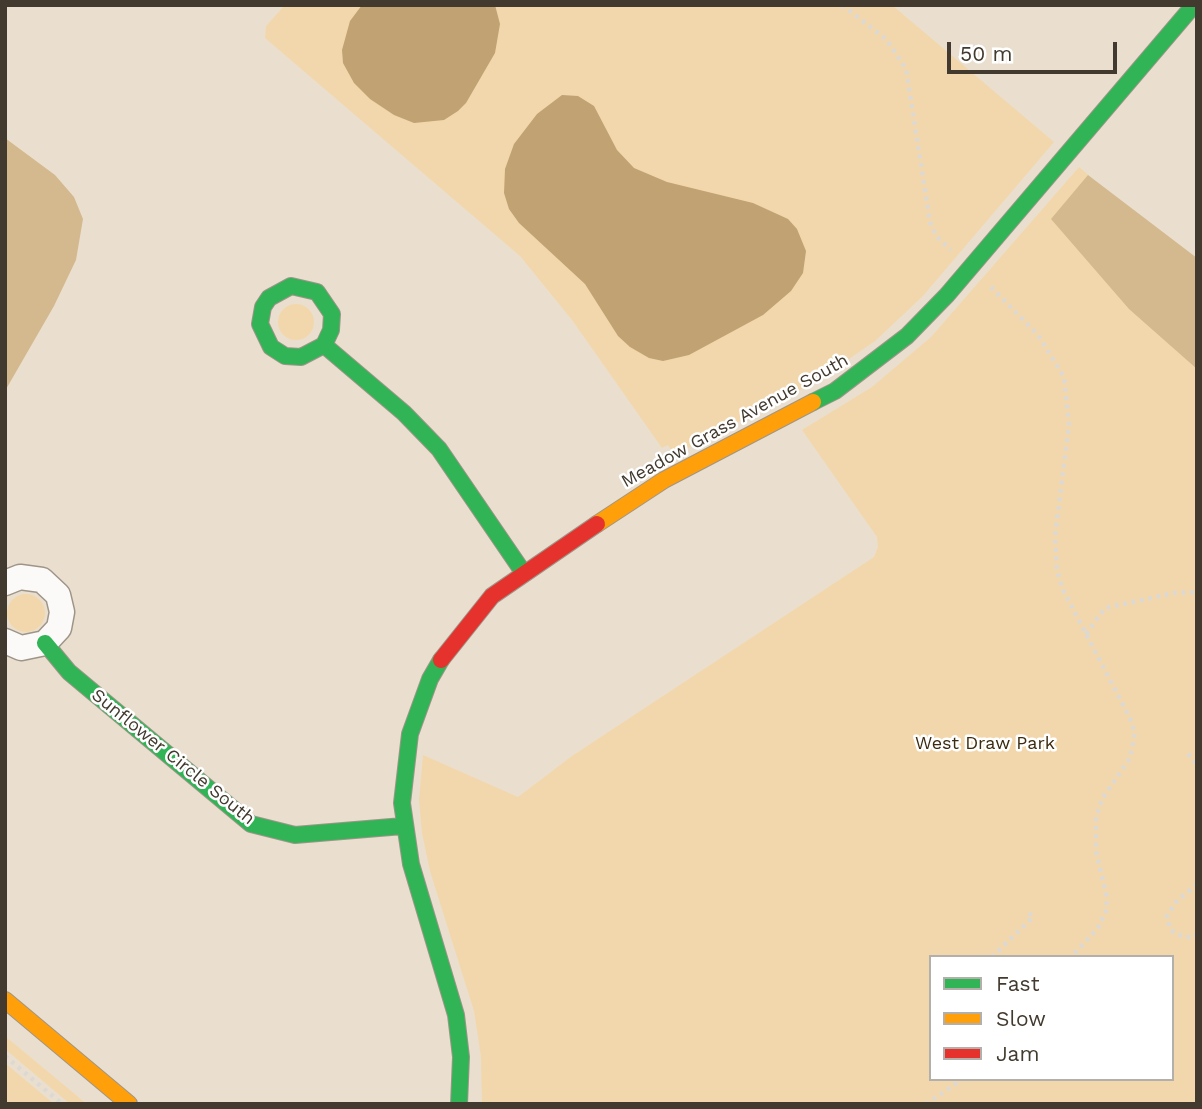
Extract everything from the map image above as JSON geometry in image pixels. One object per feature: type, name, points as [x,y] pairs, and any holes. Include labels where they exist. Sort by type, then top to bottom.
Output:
[{"type":"street","name":"Meadow Grass Avenue South","points":[[459,1104],[461,1058],[456,1015],[414,876],[402,803],[406,752],[430,679],[446,651],[474,615],[523,572],[664,480],[835,391],[893,348],[947,295],[1187,13]]},
{"type":"street","points":[[291,286],[317,292],[332,314],[331,330],[324,345],[301,357],[290,357],[275,351],[265,339],[260,324],[263,307],[269,298],[291,286]]},
{"type":"street","points":[[324,345],[404,413],[431,440],[523,572]]},
{"type":"street","points":[[5,583],[20,577],[37,578],[47,583],[58,595],[62,612],[56,633],[45,643],[22,648],[5,642]]},
{"type":"street","name":"Sunflower Circle South","points":[[45,643],[69,672],[251,824],[295,835],[404,826]]},
{"type":"street","points":[[5,1000],[129,1104]]},
{"type":"path","points":[[842,5],[886,39],[906,69],[930,222],[937,237],[950,250]]},
{"type":"path","points":[[990,286],[1038,335],[1064,377],[1069,425],[1055,556],[1063,590],[1130,718],[1135,740],[1126,765],[1102,799],[1096,818],[1096,851],[1107,893],[1107,909],[1097,928],[1073,955]]},
{"type":"path","points":[[1086,634],[1105,608],[1174,593],[1197,592]]},
{"type":"path","points":[[1188,754],[1197,764]]},
{"type":"path","points":[[1197,884],[1176,902],[1167,916],[1170,929],[1176,934],[1192,938],[1197,935]]},
{"type":"path","points":[[994,955],[1033,917],[1029,913]]},
{"type":"path","points":[[5,1056],[62,1104]]},
{"type":"path","points":[[926,1104],[960,1081]]},
{"type":"green space","points":[[285,5],[892,5],[1054,142],[922,297],[875,341],[817,381],[669,458],[666,453],[671,450],[668,445],[662,448],[572,320],[520,256],[265,38],[266,26]]},
{"type":"green space","name":"West Draw Park","points":[[1079,167],[1197,269],[1197,1104],[482,1104],[481,1057],[474,1011],[430,871],[422,833],[419,800],[423,755],[518,797],[572,756],[874,557],[878,547],[877,537],[802,430],[872,387],[931,337]]},
{"type":"green space","points":[[296,304],[309,309],[314,322],[309,335],[296,340],[283,335],[278,322],[283,309]]},
{"type":"green space","points":[[26,594],[39,600],[45,613],[39,626],[26,632],[13,626],[7,613],[13,600]]},
{"type":"green space","points":[[5,1036],[86,1104],[70,1104],[5,1049]]},
{"type":"green space","points":[[5,1063],[54,1104],[5,1104]]},
{"type":"shaded area","points":[[362,5],[495,5],[500,24],[495,53],[466,103],[458,111],[444,120],[414,123],[394,115],[370,99],[354,83],[343,63],[342,50],[350,21]]},
{"type":"shaded area","points":[[562,95],[578,96],[594,106],[617,150],[634,168],[667,182],[753,203],[788,219],[797,229],[806,251],[803,273],[791,291],[763,315],[689,355],[663,361],[649,358],[630,347],[618,336],[585,284],[519,223],[509,209],[504,193],[505,169],[514,144],[537,114]]},
{"type":"shaded area","points":[[5,138],[55,175],[74,197],[83,219],[76,260],[54,306],[5,391]]},
{"type":"shaded area","points":[[1088,175],[1197,258],[1197,369],[1129,309],[1051,219]]},
{"type":"traffic: fast","points":[[813,402],[835,391],[907,336],[947,295],[1194,5]]},
{"type":"traffic: fast","points":[[324,345],[331,330],[332,314],[317,292],[291,286],[269,298],[263,307],[260,324],[271,347],[285,356],[301,357],[324,345],[404,413],[439,449],[523,572]]},
{"type":"traffic: fast","points":[[45,643],[69,672],[251,824],[295,835],[403,826]]},
{"type":"traffic: fast","points":[[441,660],[430,679],[410,734],[402,803],[411,864],[456,1015],[461,1057],[459,1104]]},
{"type":"traffic: slow","points":[[597,524],[664,480],[813,402]]},
{"type":"traffic: slow","points":[[5,1000],[129,1104]]},
{"type":"traffic: jam","points":[[441,660],[492,596],[597,524]]}]
